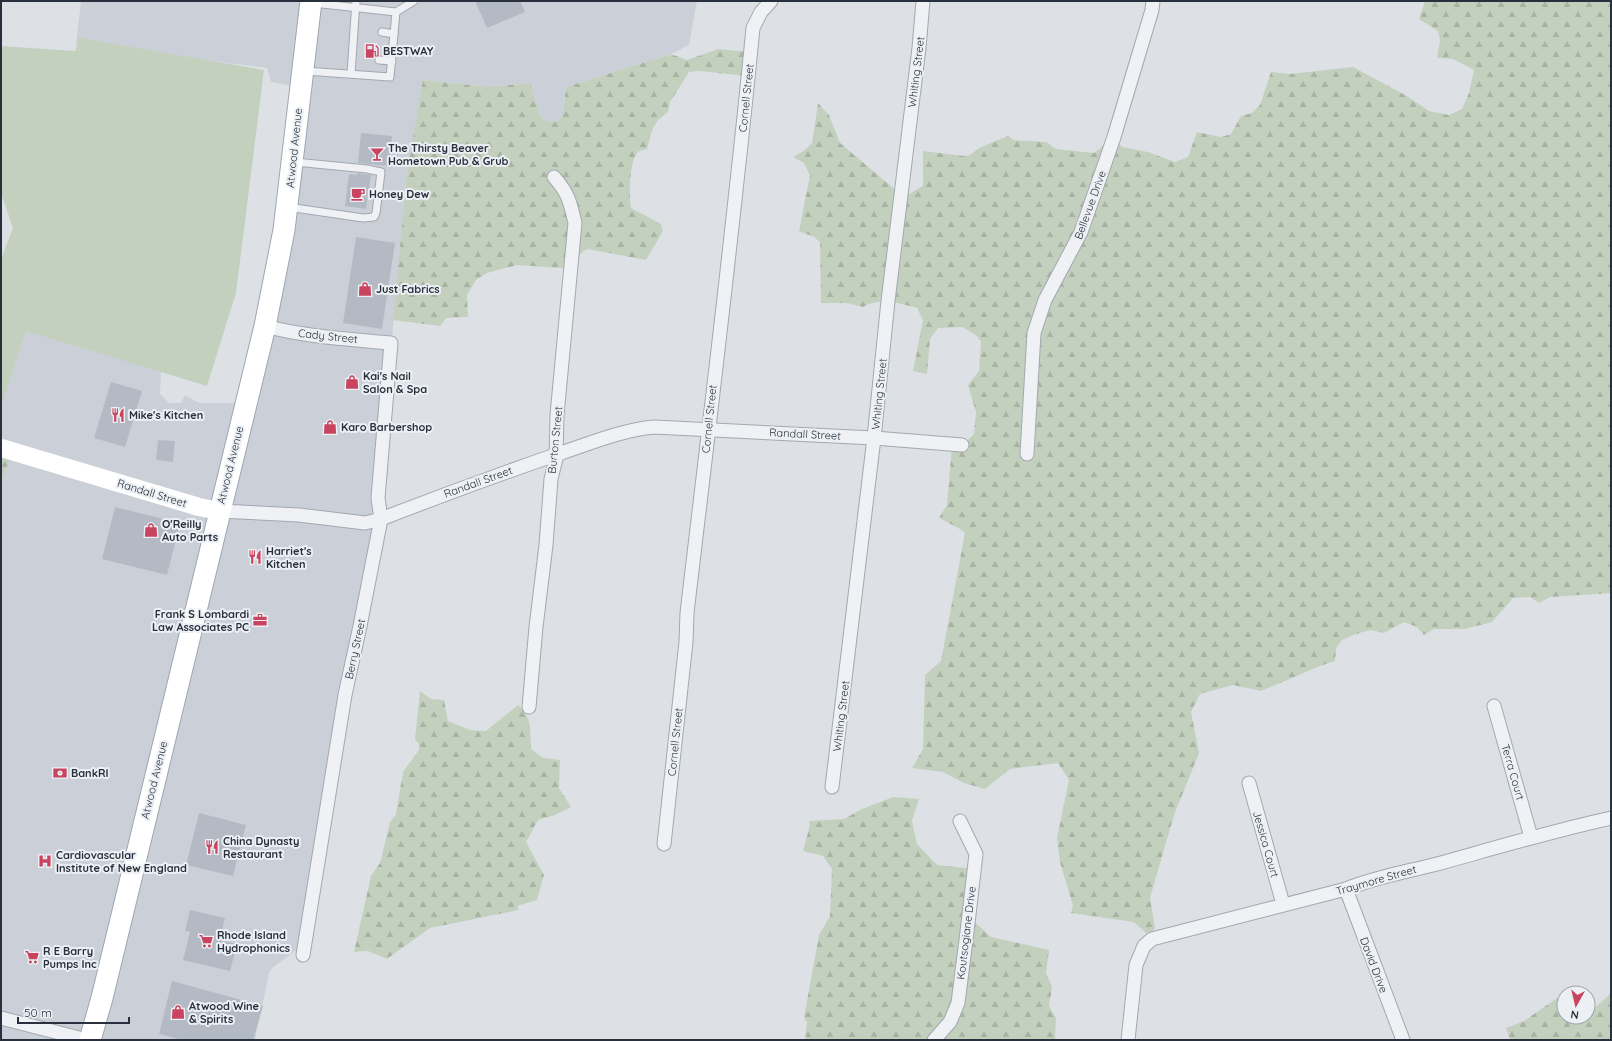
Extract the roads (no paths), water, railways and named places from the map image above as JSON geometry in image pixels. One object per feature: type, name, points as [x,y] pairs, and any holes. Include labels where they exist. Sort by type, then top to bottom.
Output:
[{"type":"main road","name":"Atwood Avenue","points":[[89,1040],[105,983],[265,326],[284,230],[311,2]]},
{"type":"street","name":"Cornell Street","points":[[664,844],[686,642],[687,613],[739,172],[753,28],[762,12],[771,1]]},
{"type":"street","name":"Whiting Street","points":[[832,787],[924,1]]},
{"type":"street","name":"Bellevue Drive","points":[[1027,454],[1034,333],[1045,300],[1081,232],[1114,137],[1152,10],[1153,1]]},
{"type":"street","name":"Burton Street","points":[[529,707],[536,626],[546,545],[551,479],[556,455],[558,415],[575,223],[570,201],[565,190],[554,177]]},
{"type":"street","name":"Cady Street","points":[[265,326],[285,332],[391,343]]},
{"type":"street","name":"Berry Street","points":[[303,955],[345,695],[381,519],[378,498],[391,343]]},
{"type":"street","name":"Randall Street","points":[[1,448],[199,507],[219,511],[299,515],[365,523],[381,519],[492,476],[642,428],[708,429],[962,444]]},
{"type":"street","name":"Terra Court","points":[[1494,706],[1531,837]]},
{"type":"street","name":"Jessica Court","points":[[1249,783],[1283,904]]},
{"type":"street","name":"Traymore Street","points":[[1128,1040],[1136,964],[1144,946],[1152,939],[1346,889],[1363,882],[1437,864],[1531,837],[1611,818]]},
{"type":"street","name":"Koutsogiane Drive","points":[[934,1040],[950,1022],[958,1003],[967,932],[976,854],[960,821]]},
{"type":"street","name":"David Drive","points":[[1346,889],[1403,1040]]},
{"type":"street","points":[[1,1018],[89,1040]]},
{"type":"lane","points":[[311,2],[356,4],[396,12],[414,1]]},
{"type":"lane","points":[[351,74],[356,57],[358,30],[356,4]]},
{"type":"lane","points":[[303,70],[390,77],[396,12]]},
{"type":"lane","points":[[382,32],[394,34]]},
{"type":"lane","points":[[379,60],[392,60]]},
{"type":"lane","points":[[287,207],[363,218],[374,217],[376,213],[381,172],[367,169],[293,161]]},
{"type":"place","name":"BESTWAY","points":[[372,51]]},
{"type":"place","name":"The Thirsty Beaver Hometown Pub & Grub","points":[[377,154]]},
{"type":"place","name":"Honey Dew","points":[[358,194]]},
{"type":"place","name":"Just Fabrics","points":[[365,289]]},
{"type":"place","name":"Kai's Nail Salon & Spa","points":[[352,382]]},
{"type":"place","name":"Mike's Kitchen","points":[[118,415]]},
{"type":"place","name":"Karo Barbershop","points":[[330,427]]},
{"type":"place","name":"O'Reilly Auto Parts","points":[[151,530]]},
{"type":"place","name":"Harriet's Kitchen","points":[[255,557]]},
{"type":"place","name":"Frank S Lombardi Law Associates PC","points":[[260,620]]},
{"type":"place","name":"BankRI","points":[[60,773]]},
{"type":"place","name":"China Dynasty Restaurant","points":[[212,847]]},
{"type":"place","name":"Cardiovascular Institute of New England","points":[[45,861]]},
{"type":"place","name":"Rhode Island Hydrophonics","points":[[206,941]]},
{"type":"place","name":"R E Barry Pumps Inc","points":[[32,957]]},
{"type":"place","name":"Atwood Wine & Spirits","points":[[178,1012]]}]
